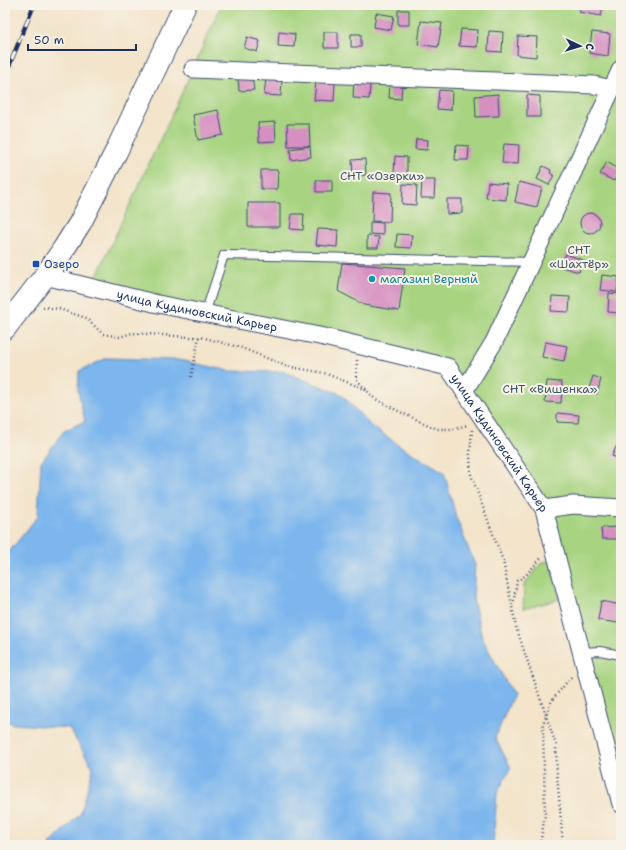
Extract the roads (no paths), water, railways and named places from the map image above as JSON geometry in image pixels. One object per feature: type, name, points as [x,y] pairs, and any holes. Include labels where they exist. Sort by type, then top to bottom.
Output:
[{"type":"street","points":[[11,315],[45,276],[63,250],[96,193],[185,5]]},
{"type":"street","points":[[194,68],[594,85],[612,89]]},
{"type":"street","points":[[464,391],[494,342],[621,69]]},
{"type":"street","name":"улица Кудиновский Карьер","points":[[45,276],[158,304],[324,337],[448,368],[544,509],[621,804]]},
{"type":"street","points":[[544,509],[573,505],[621,508]]},
{"type":"lane","points":[[205,314],[224,255],[531,262]]},
{"type":"lane","points":[[583,659],[600,651],[621,655]]},
{"type":"water","points":[[107,358],[179,360],[231,371],[284,372],[341,394],[371,426],[405,449],[444,472],[456,517],[475,565],[473,599],[482,638],[513,695],[495,738],[511,768],[497,793],[493,845],[49,845],[81,813],[93,768],[69,728],[14,724],[5,721],[5,557],[38,516],[41,462],[64,431],[85,421],[78,391],[79,371]]},
{"type":"railway","points":[[5,76],[34,5]]},
{"type":"place","name":"Озеро","points":[[36,264]]},
{"type":"place","name":"магазин Верный","points":[[372,279]]},
{"type":"park label","name":"СНТ «Озерки»","points":[[382,176]]},
{"type":"park label","name":"СНТ «Шахтёр»","points":[[579,257]]},
{"type":"park label","name":"СНТ «Вишенка»","points":[[550,389]]}]
